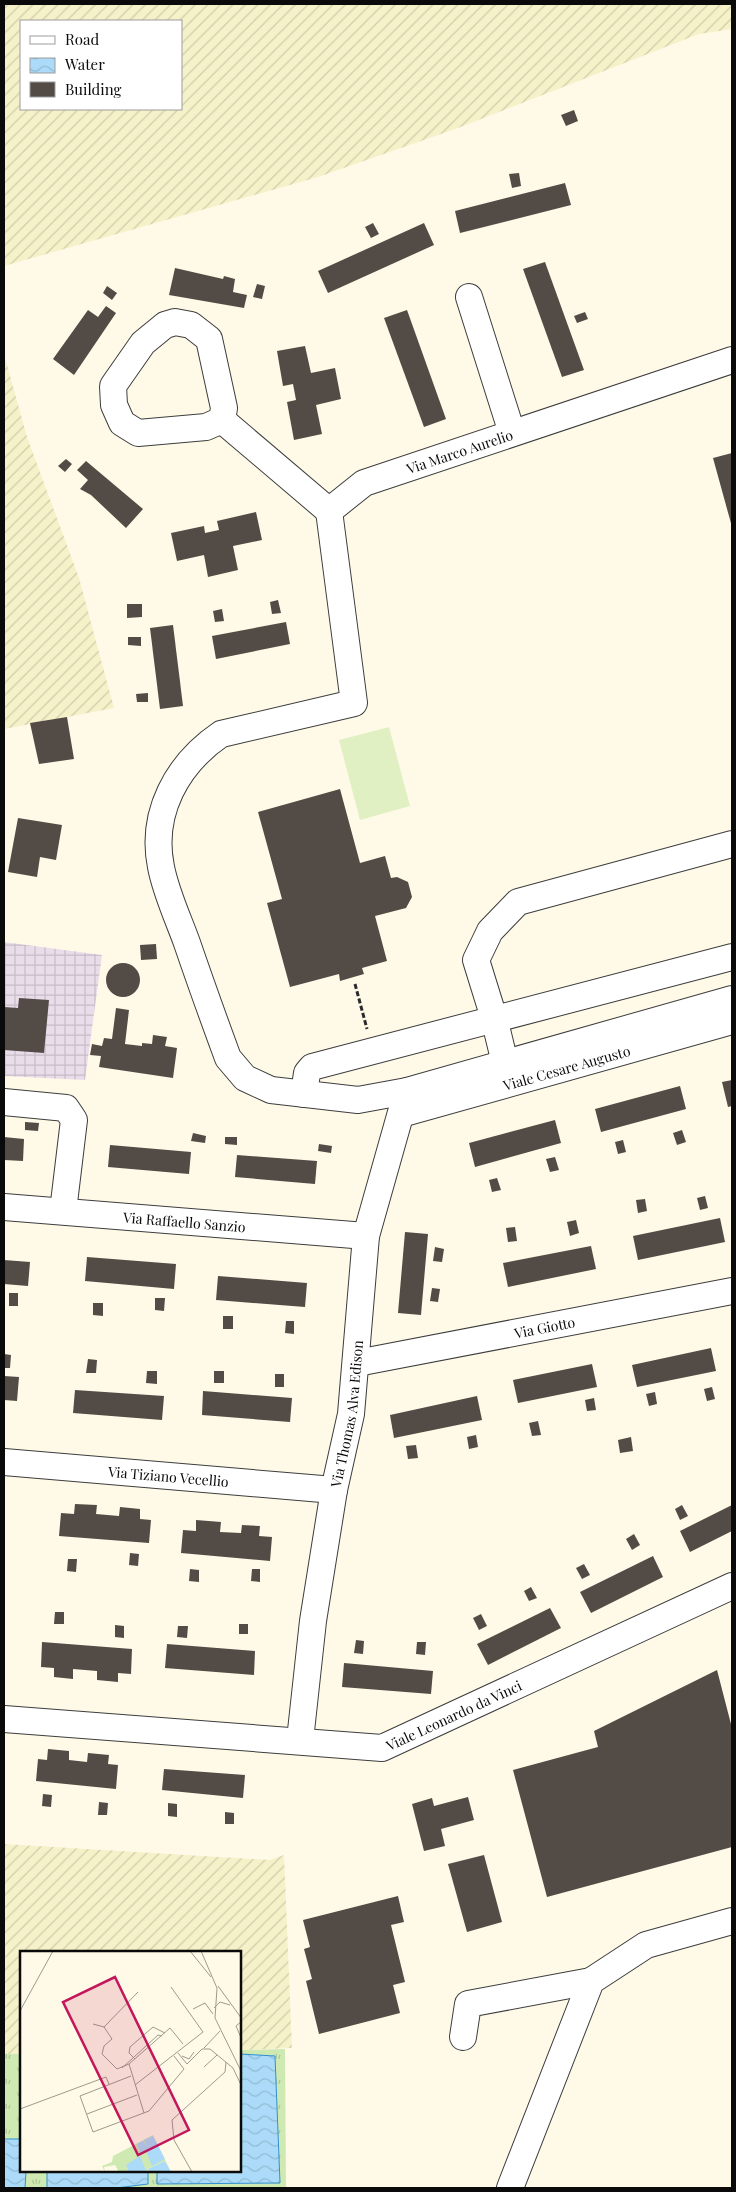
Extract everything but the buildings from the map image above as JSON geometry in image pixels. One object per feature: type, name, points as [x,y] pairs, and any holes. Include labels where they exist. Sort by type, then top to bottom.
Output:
[{"type":"street","points":[[469,297],[512,434]]},
{"type":"street","points":[[175,322],[191,325],[209,339],[224,408],[222,420],[206,427],[138,433],[122,423],[114,405],[113,386],[143,343],[164,325],[175,322]]},
{"type":"street","name":"Via Marco Aurelio","points":[[329,511],[364,483],[732,360]]},
{"type":"street","points":[[222,420],[329,511],[354,703],[221,734],[194,756],[178,777],[166,800],[159,834],[160,858],[165,882],[228,1058],[238,1072],[253,1083],[271,1090],[404,1103]]},
{"type":"street","points":[[505,1063],[494,1018],[476,960],[490,931],[518,902],[732,844]]},
{"type":"street","points":[[304,1094],[307,1073],[312,1068],[494,1018],[732,957]]},
{"type":"street","name":"Viale Cesare Augusto","points":[[404,1103],[505,1063],[732,999]]},
{"type":"street","name":"Viale Cesare Augusto","points":[[404,1103],[732,1021]]},
{"type":"street","points":[[4,1102],[66,1108],[74,1120],[63,1211]]},
{"type":"street","name":"Via Thomas Alva Edison","points":[[300,1740],[313,1621],[334,1490],[351,1414],[357,1364],[359,1303],[366,1236],[404,1103]]},
{"type":"street","name":"Via Raffaello Sanzio","points":[[4,1207],[366,1236]]},
{"type":"street","name":"Via Giotto","points":[[357,1364],[732,1291]]},
{"type":"street","name":"Via Tiziano Vecellio","points":[[4,1462],[334,1490]]},
{"type":"street","name":"Viale Leonardo da Vinci","points":[[4,1719],[300,1740],[382,1748],[732,1586]]},
{"type":"street","points":[[463,2037],[468,2004],[591,1981],[646,1945],[732,1921]]},
{"type":"street","points":[[510,2188],[591,1981]]},
{"type":"path","points":[[355,984],[372,1051]]},
{"type":"shaded area","points":[[4,4],[732,4],[732,29],[699,34],[458,128],[318,177],[4,266]]},
{"type":"shaded area","points":[[4,354],[27,437],[79,578],[114,708],[4,729]]},
{"type":"shaded area","points":[[4,942],[102,955],[85,1080],[4,1076]]},
{"type":"shaded area","points":[[4,1844],[270,1860],[284,1855],[292,2048],[241,2050],[241,1951],[20,1951],[20,2054],[4,2054]]},
{"type":"green space","points":[[389,727],[410,806],[360,820],[339,740]]},
{"type":"green space","points":[[285,2049],[286,2188],[116,2188],[148,2184],[148,2172],[157,2172],[157,2184],[280,2183],[275,2056],[241,2054],[241,2050]]},
{"type":"green space","points":[[4,2054],[20,2054],[20,2139],[4,2139]]},
{"type":"green space","points":[[26,2172],[47,2172],[47,2188],[25,2188]]},
{"type":"water","points":[[241,2054],[275,2056],[280,2183],[157,2184],[157,2172],[241,2172]]},
{"type":"water","points":[[4,2139],[20,2139],[20,2172],[26,2172],[25,2188],[4,2188]]},
{"type":"water","points":[[47,2172],[148,2172],[148,2184],[116,2188],[47,2188]]}]
